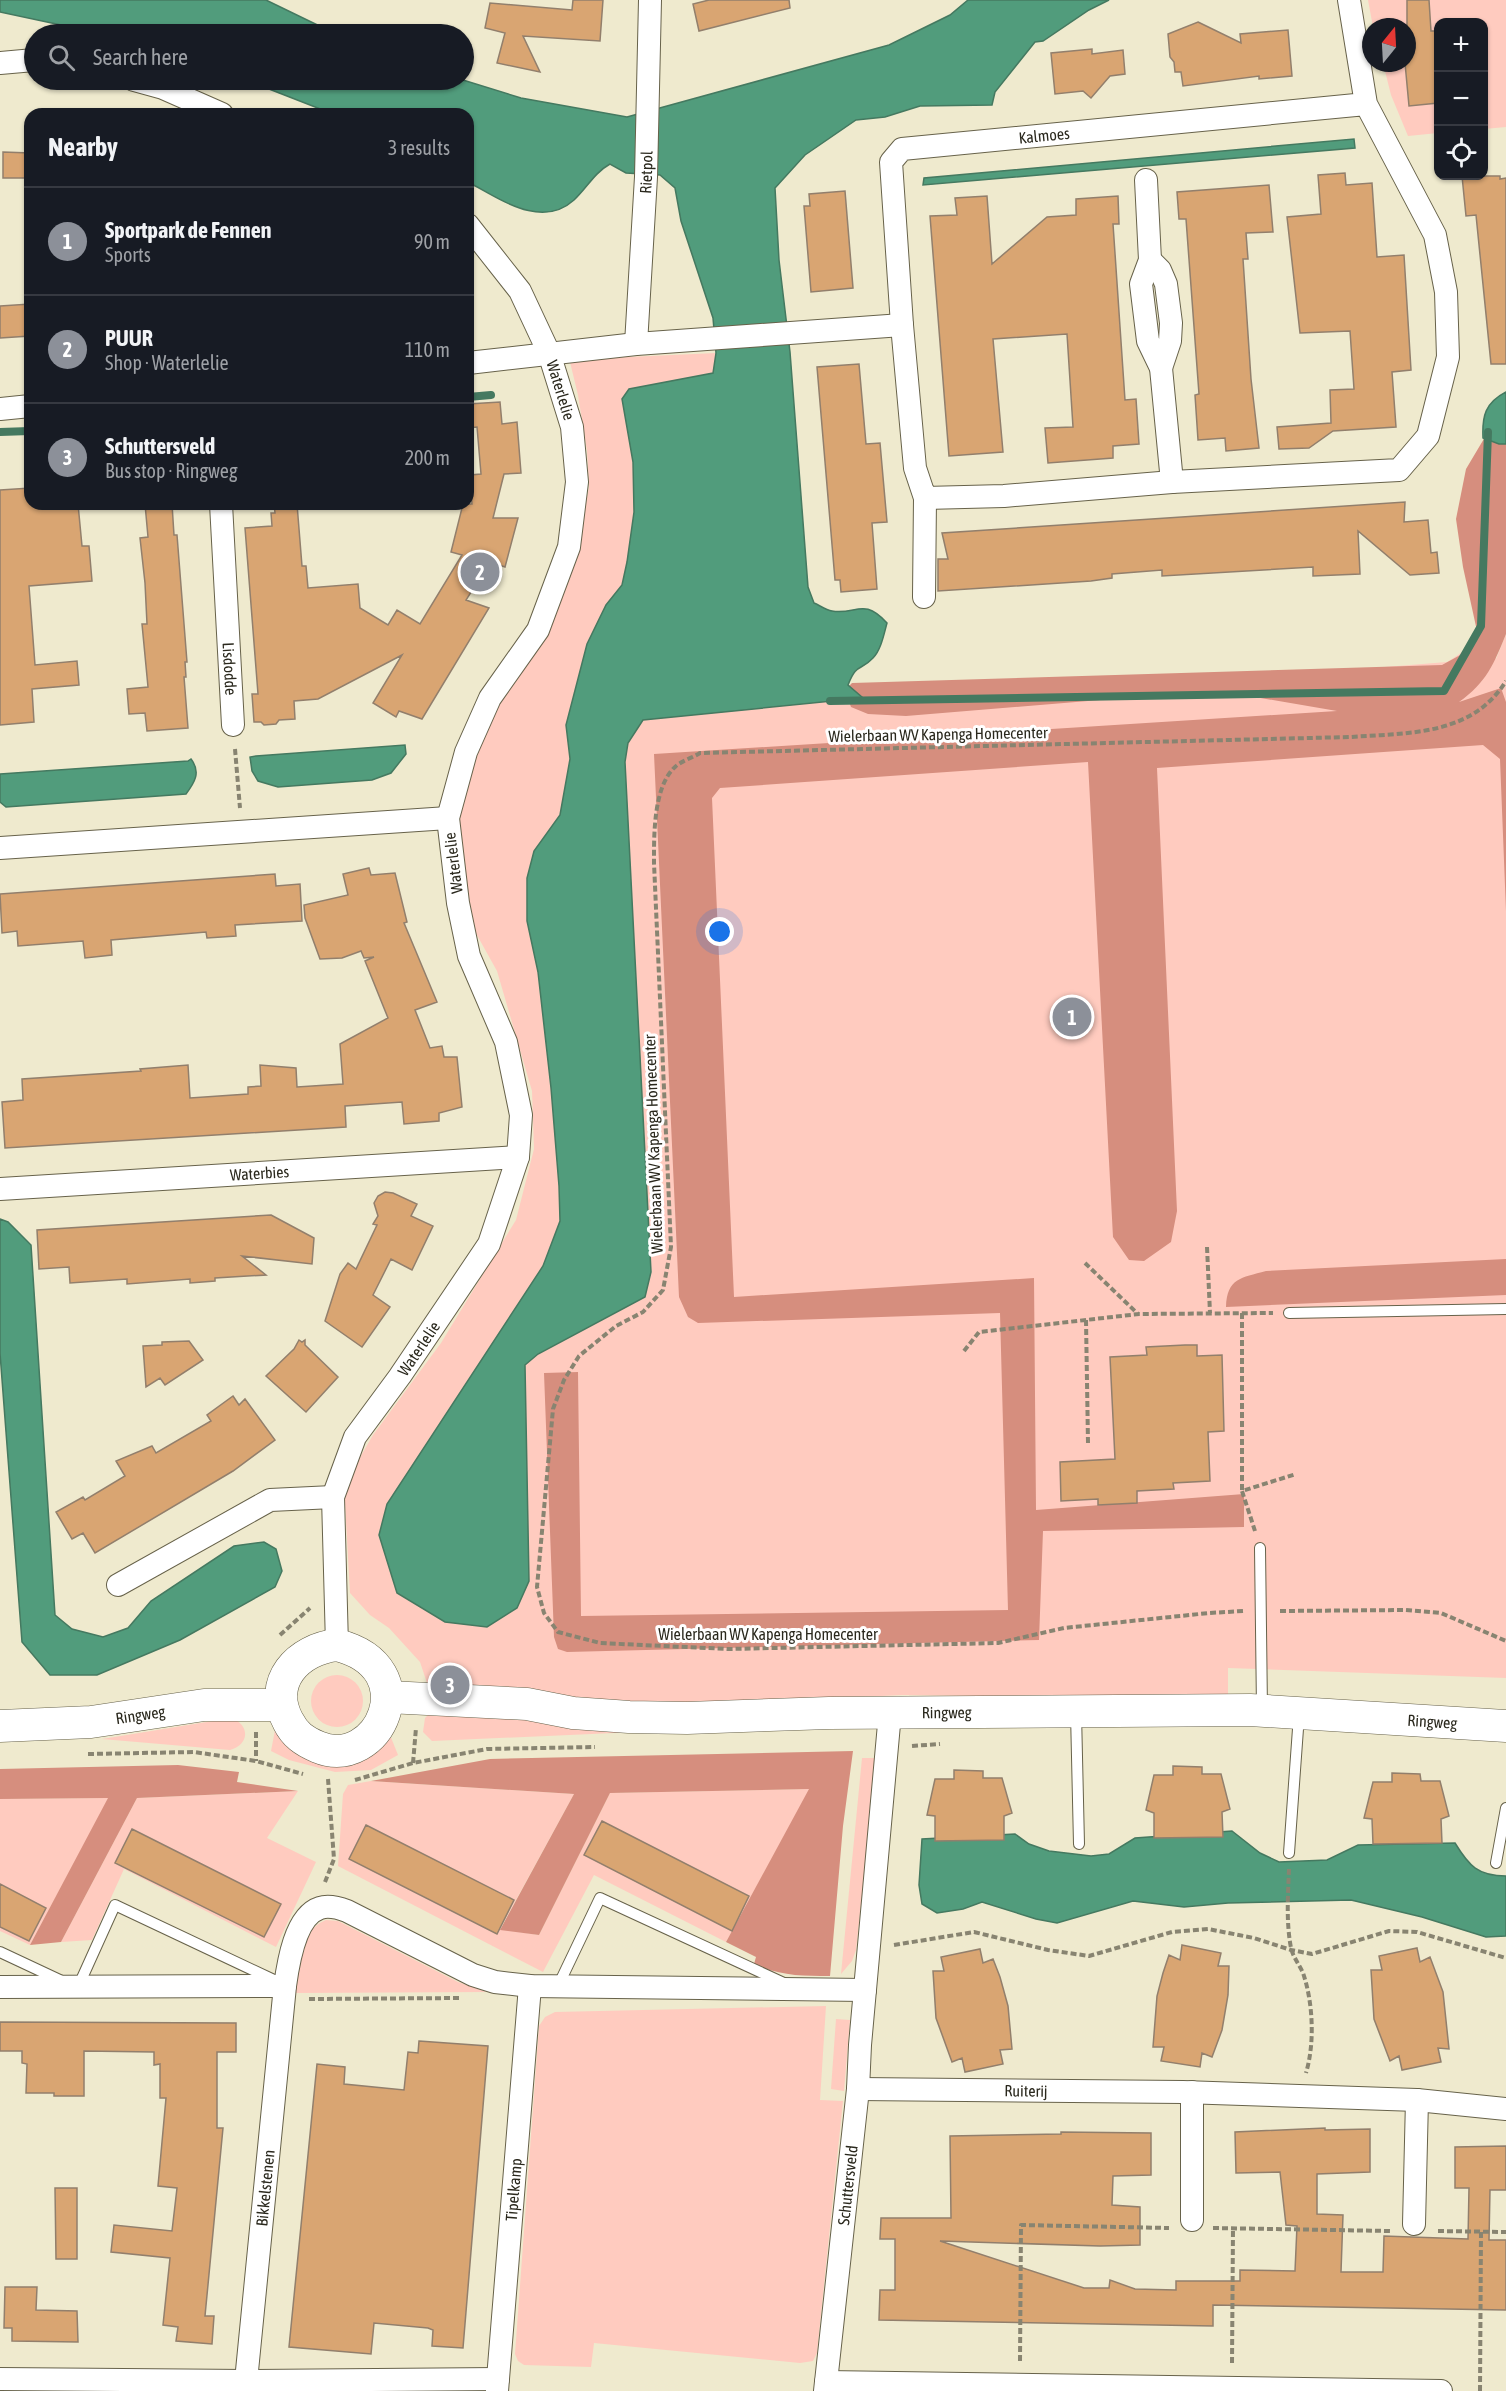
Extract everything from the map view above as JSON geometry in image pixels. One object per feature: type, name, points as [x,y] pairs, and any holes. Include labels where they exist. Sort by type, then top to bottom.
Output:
[{"type":"main road","points":[[337,1645],[356,1650],[369,1658],[381,1673],[388,1697],[384,1718],[370,1737],[358,1745],[341,1750],[326,1750],[303,1740],[293,1730],[280,1705],[283,1686],[290,1670],[303,1655],[322,1647],[337,1645]]},
{"type":"main road","name":"Ringweg","points":[[388,1697],[527,1704],[573,1713],[628,1717],[719,1718],[890,1713],[1262,1710],[1506,1726]]},
{"type":"main road","name":"Ringweg","points":[[0,1726],[91,1722],[204,1705],[280,1705]]},
{"type":"street","name":"Rietpol","points":[[636,344],[646,177],[650,0]]},
{"type":"street","points":[[925,498],[1004,496],[1172,482],[1399,470],[1428,436],[1448,357],[1446,292],[1435,235],[1366,104],[1349,0]]},
{"type":"street","points":[[0,63],[24,61]]},
{"type":"street","points":[[168,90],[208,108]]},
{"type":"street","name":"Kalmoes","points":[[924,597],[925,498],[915,468],[891,162],[902,149],[1366,104]]},
{"type":"street","points":[[1146,180],[1150,260],[1141,284],[1148,341],[1161,368],[1172,482]]},
{"type":"street","name":"Waterlelie","points":[[337,1645],[333,1497],[355,1437],[400,1376],[489,1244],[518,1157],[521,1115],[506,1042],[469,956],[458,903],[448,818],[466,752],[490,698],[538,630],[569,547],[577,482],[572,427],[549,353],[520,291],[474,233]]},
{"type":"street","points":[[474,362],[636,344],[902,325]]},
{"type":"street","points":[[0,409],[24,407]]},
{"type":"street","name":"Lisdodde","points":[[221,510],[233,725]]},
{"type":"street","points":[[0,848],[448,818]]},
{"type":"street","name":"Waterbies","points":[[0,1189],[518,1157]]},
{"type":"street","points":[[118,1585],[270,1500],[333,1497]]},
{"type":"street","name":"Schuttersveld","points":[[825,2386],[858,2089],[890,1713]]},
{"type":"street","points":[[0,1987],[284,1992],[292,1946],[300,1929],[314,1911],[322,1907],[347,1911],[473,1975],[495,1982],[558,1987],[866,1990]]},
{"type":"street","name":"Tipelkamp","points":[[497,2385],[530,1986]]},
{"type":"street","name":"Bikkelstenen","points":[[246,2386],[284,1992]]},
{"type":"street","name":"Ruiterij","points":[[858,2089],[1192,2092],[1417,2100],[1506,2109]]},
{"type":"street","points":[[1192,2092],[1198,2224]]},
{"type":"street","points":[[1414,2224],[1417,2100]]},
{"type":"street","points":[[0,2379],[246,2386],[497,2385]]},
{"type":"street","points":[[825,2386],[1020,2384],[1139,2389],[1442,2391]]},
{"type":"lane","points":[[1289,1313],[1506,1309]]},
{"type":"lane","points":[[1260,1548],[1262,1710]]},
{"type":"lane","points":[[1076,1712],[1079,1844]]},
{"type":"lane","points":[[1289,1853],[1299,1712]]},
{"type":"lane","points":[[1496,1863],[1506,1808]]},
{"type":"lane","points":[[558,1987],[600,1898],[800,1990]]},
{"type":"lane","points":[[0,1952],[77,1988],[115,1905],[284,1992]]},
{"type":"path","name":"Wielerbaan WV Kapenga Homecenter","points":[[1244,1611],[1209,1612],[1064,1628],[998,1643],[729,1649],[600,1643],[558,1632],[544,1613],[537,1587],[553,1409],[564,1380],[579,1356],[616,1326],[644,1312],[663,1290],[671,1247],[654,863],[654,815],[665,783],[674,768],[700,753],[1350,737],[1426,732],[1466,719],[1496,697],[1506,681]]},
{"type":"path","points":[[233,725],[241,832]]},
{"type":"path","points":[[1207,1247],[1210,1313]]},
{"type":"path","points":[[1085,1263],[1138,1314]]},
{"type":"path","points":[[1242,1312],[1242,1491],[1260,1548]]},
{"type":"path","points":[[964,1351],[979,1332],[1138,1314],[1289,1313]]},
{"type":"path","points":[[1086,1320],[1088,1443]]},
{"type":"path","points":[[1242,1491],[1296,1474]]},
{"type":"path","points":[[1273,1611],[1405,1610],[1441,1613],[1506,1641]]},
{"type":"path","points":[[887,1747],[946,1744]]},
{"type":"path","points":[[352,1780],[413,1763],[487,1749],[599,1747]]},
{"type":"path","points":[[78,1754],[194,1752],[256,1761],[306,1775]]},
{"type":"path","points":[[318,1778],[336,1780]]},
{"type":"path","points":[[314,1911],[334,1859],[328,1779]]},
{"type":"path","points":[[1289,1853],[1288,1908],[1291,1950],[1302,1973],[1310,2003],[1311,2040],[1308,2066],[1300,2096]]},
{"type":"path","points":[[869,1949],[974,1932],[1048,1950],[1089,1956],[1172,1932],[1208,1929],[1254,1938],[1312,1954],[1389,1931],[1417,1932],[1506,1958]]},
{"type":"path","points":[[284,1992],[471,1997]]},
{"type":"path","points":[[1198,2224],[1233,2229],[1392,2231]]},
{"type":"path","points":[[1020,2384],[1021,2225],[1170,2228]]},
{"type":"path","points":[[1232,2388],[1233,2229]]},
{"type":"path","points":[[1437,2231],[1506,2232]]},
{"type":"path","points":[[1480,2391],[1481,2232]]},
{"type":"shaded area","points":[[0,0],[266,0],[315,24],[56,24],[0,12]]},
{"type":"shaded area","points":[[968,0],[1109,0],[1089,10],[1043,41],[1035,42],[995,92],[992,105],[920,106],[885,117],[856,120],[805,155],[775,188],[779,260],[790,352],[808,587],[814,603],[825,609],[841,612],[866,609],[879,615],[887,623],[876,655],[856,670],[848,685],[863,698],[643,720],[628,743],[625,762],[651,1272],[645,1297],[538,1354],[525,1365],[529,1581],[517,1608],[487,1627],[445,1622],[397,1593],[379,1535],[387,1504],[543,1266],[560,1221],[551,1088],[538,972],[527,921],[527,878],[534,851],[560,815],[570,759],[566,725],[587,644],[606,605],[622,585],[627,562],[634,512],[633,462],[622,399],[629,389],[713,373],[716,353],[713,318],[681,221],[675,188],[660,175],[626,173],[610,164],[595,176],[574,200],[561,208],[548,212],[534,212],[506,203],[474,185],[474,108],[318,108],[272,90],[474,90],[474,83],[521,98],[627,117],[889,45],[950,15]]},
{"type":"shaded area","points":[[1368,0],[1506,0],[1506,127],[1488,129],[1488,18],[1434,18],[1434,133],[1408,136],[1391,95],[1385,72],[1416,72],[1416,18],[1371,18]]},
{"type":"shaded area","points":[[1354,139],[1355,148],[923,185],[924,178]]},
{"type":"shaded area","points":[[716,353],[713,373],[629,389],[622,399],[633,461],[634,512],[627,562],[622,585],[606,605],[587,644],[566,725],[570,759],[564,799],[560,815],[534,851],[527,921],[538,972],[551,1088],[560,1221],[543,1266],[387,1504],[379,1535],[397,1593],[529,1581],[525,1365],[538,1354],[645,1297],[651,1272],[625,762],[628,743],[642,720],[863,698],[878,708],[1447,662],[1461,653],[1470,643],[1479,616],[1496,659],[1506,634],[1506,1678],[1228,1668],[1228,1699],[902,1695],[647,1707],[607,1704],[442,1681],[427,1683],[420,1662],[389,1628],[370,1615],[350,1593],[344,1485],[373,1435],[441,1343],[516,1220],[534,1149],[532,1091],[497,971],[473,928],[456,832],[465,766],[577,551],[589,487],[587,451],[570,362],[584,359]]},
{"type":"shaded area","points":[[1506,392],[1506,444],[1499,444],[1483,438],[1483,423],[1489,406]]},
{"type":"shaded area","points":[[1506,423],[1506,634],[1483,680],[1459,702],[1501,688],[1506,702],[1506,911],[1500,759],[1483,745],[1157,768],[1177,1211],[1171,1242],[1144,1261],[1129,1260],[1113,1237],[1088,762],[720,788],[712,798],[734,1297],[1034,1278],[1036,1510],[1244,1494],[1244,1527],[1043,1531],[1039,1640],[567,1652],[558,1649],[554,1637],[544,1373],[578,1372],[581,1616],[1008,1610],[1000,1313],[698,1323],[688,1317],[679,1297],[654,754],[1337,711],[1249,696],[1160,695],[906,716],[868,714],[851,707],[845,690],[852,683],[1442,665],[1464,653],[1477,631],[1463,567],[1456,519],[1466,469],[1488,432]]},
{"type":"shaded area","points":[[405,745],[406,754],[391,773],[372,780],[278,787],[258,781],[252,771],[250,757],[256,756]]},
{"type":"shaded area","points":[[191,759],[196,768],[196,777],[186,794],[6,807],[0,802],[0,774]]},
{"type":"shaded area","points":[[0,1219],[8,1222],[31,1245],[55,1615],[72,1629],[103,1637],[128,1628],[151,1601],[234,1546],[264,1542],[276,1549],[282,1571],[275,1587],[180,1640],[97,1675],[50,1675],[22,1642],[0,1353]]},
{"type":"shaded area","points":[[1506,1259],[1506,1295],[1226,1307],[1229,1290],[1237,1281],[1266,1271]]},
{"type":"shaded area","points":[[337,1675],[351,1679],[359,1687],[363,1701],[359,1715],[351,1723],[337,1727],[323,1723],[315,1715],[311,1701],[315,1687],[323,1679]]},
{"type":"shaded area","points":[[430,1713],[534,1720],[636,1732],[432,1741],[423,1732],[425,1718]]},
{"type":"shaded area","points":[[231,1718],[242,1725],[245,1734],[241,1744],[230,1750],[102,1739]]},
{"type":"shaded area","points":[[276,1725],[298,1749],[388,1730],[398,1755],[371,1770],[335,1772],[289,1760],[271,1751]]},
{"type":"shaded area","points":[[853,1751],[843,1826],[830,1976],[773,1971],[754,1964],[756,1957],[726,1942],[809,1789],[610,1793],[539,1935],[500,1930],[574,1794],[371,1781],[490,1759]]},
{"type":"shaded area","points":[[862,1758],[877,1758],[856,1950],[852,1961],[841,1974]]},
{"type":"shaded area","points":[[178,1765],[239,1772],[237,1782],[298,1791],[137,1798],[61,1942],[30,1945],[108,1798],[0,1799],[0,1769]]},
{"type":"shaded area","points":[[371,1781],[574,1794],[500,1929],[539,1935],[610,1793],[810,1789],[726,1942],[594,1875],[543,1972],[338,1866],[343,1794],[348,1785]]},
{"type":"shaded area","points":[[298,1791],[267,1838],[316,1862],[276,1947],[124,1869],[92,1940],[61,1942],[137,1798]]},
{"type":"shaded area","points":[[109,1798],[30,1945],[0,1931],[0,1799]]},
{"type":"shaded area","points":[[1232,1831],[1260,1853],[1279,1862],[1327,1860],[1358,1845],[1455,1843],[1470,1864],[1481,1872],[1506,1876],[1506,1936],[1486,1937],[1422,1917],[1351,1900],[1228,1903],[1184,1907],[1133,1901],[1057,1923],[1036,1919],[982,1902],[963,1909],[937,1913],[922,1904],[919,1885],[922,1839],[1015,1834],[1029,1844],[1049,1851],[1091,1856],[1109,1854],[1135,1838]]},
{"type":"shaded area","points":[[326,1920],[338,1921],[458,1982],[487,1992],[295,1993],[299,1961],[305,1941],[317,1925]]},
{"type":"shaded area","points":[[826,2006],[820,2100],[843,2101],[817,2353],[813,2361],[800,2363],[594,2343],[591,2367],[524,2365],[518,2361],[515,2354],[539,2026],[545,2017],[555,2012]]},
{"type":"shaded area","points":[[836,2019],[850,2020],[844,2091],[831,2089]]},
{"type":"building","points":[[573,0],[603,0],[600,41],[523,36],[540,72],[497,63],[505,33],[485,28],[490,3],[572,10]]},
{"type":"building","points":[[709,0],[789,0],[790,8],[699,31],[693,4]]},
{"type":"building","points":[[1407,0],[1429,0],[1431,31],[1434,31],[1434,103],[1409,106],[1406,72],[1416,72],[1416,18],[1407,18]]},
{"type":"building","points":[[1198,22],[1241,43],[1240,34],[1288,30],[1292,76],[1259,79],[1259,76],[1183,86],[1181,72],[1175,72],[1174,62],[1170,57],[1168,34]]},
{"type":"building","points":[[1092,49],[1092,54],[1123,50],[1125,74],[1110,76],[1091,98],[1083,91],[1055,94],[1051,53]]},
{"type":"building","points":[[3,152],[24,153],[24,178],[3,178]]},
{"type":"building","points":[[1345,173],[1346,185],[1372,183],[1377,257],[1404,255],[1411,370],[1392,372],[1396,427],[1333,431],[1309,448],[1279,449],[1277,427],[1331,423],[1330,390],[1354,389],[1350,331],[1300,333],[1287,217],[1321,214],[1318,175]]},
{"type":"building","points":[[1488,176],[1506,178],[1506,364],[1491,364],[1476,215],[1466,216],[1462,180],[1488,180]]},
{"type":"building","points":[[1269,185],[1273,232],[1246,233],[1248,259],[1243,259],[1251,379],[1259,448],[1226,451],[1225,438],[1198,440],[1195,395],[1199,394],[1186,219],[1179,219],[1177,192]]},
{"type":"building","points":[[845,191],[853,288],[811,292],[804,206],[810,206],[809,194]]},
{"type":"building","points":[[987,196],[992,264],[1047,217],[1076,215],[1076,199],[1118,196],[1119,224],[1113,224],[1125,400],[1136,399],[1139,444],[1113,446],[1113,458],[1048,463],[1045,428],[1073,427],[1067,334],[993,339],[1003,452],[949,456],[930,216],[957,215],[955,198]]},
{"type":"building","points":[[24,304],[24,336],[0,338],[0,306]]},
{"type":"building","points":[[859,364],[866,444],[880,443],[887,522],[872,523],[877,589],[841,592],[840,580],[835,580],[817,367]]},
{"type":"building","points":[[500,402],[502,424],[517,422],[521,473],[504,474],[493,518],[518,518],[505,567],[490,562],[466,600],[489,608],[422,719],[399,711],[396,717],[373,703],[402,655],[318,699],[294,701],[295,719],[279,720],[276,724],[264,725],[261,722],[254,722],[252,694],[258,694],[245,528],[272,526],[271,513],[275,513],[275,510],[297,510],[302,566],[306,566],[308,588],[358,584],[360,608],[388,625],[397,610],[420,624],[462,555],[451,552],[462,510],[474,510],[474,475],[481,474],[477,427],[474,427],[474,404]]},
{"type":"building","points":[[24,488],[24,510],[79,510],[82,546],[89,546],[92,581],[29,586],[35,665],[77,661],[79,685],[32,689],[34,722],[0,725],[0,490]]},
{"type":"building","points":[[1405,502],[1404,522],[1428,520],[1431,553],[1437,552],[1439,573],[1410,575],[1358,531],[1360,574],[1313,576],[1313,567],[1162,576],[1162,570],[1112,574],[1112,578],[1091,581],[938,591],[938,559],[948,559],[942,533]]},
{"type":"building","points":[[146,510],[172,510],[174,535],[177,535],[187,662],[185,662],[186,677],[184,677],[188,728],[147,731],[145,713],[129,714],[127,689],[148,687],[142,624],[147,624],[140,538],[148,537]]},
{"type":"building","points":[[369,868],[371,875],[395,873],[407,922],[404,923],[437,1002],[415,1010],[430,1048],[442,1046],[444,1057],[457,1057],[462,1107],[439,1113],[439,1121],[404,1124],[402,1102],[345,1106],[346,1127],[5,1148],[2,1102],[23,1100],[22,1079],[141,1071],[140,1069],[188,1065],[190,1098],[248,1094],[248,1087],[261,1086],[260,1065],[296,1068],[297,1087],[343,1084],[340,1044],[388,1018],[365,961],[374,957],[364,958],[361,951],[342,958],[320,959],[305,918],[304,905],[348,895],[343,874]]},
{"type":"building","points":[[275,874],[276,886],[300,884],[302,921],[235,925],[236,936],[207,938],[206,932],[111,940],[112,955],[85,958],[83,941],[18,946],[17,931],[2,933],[0,894]]},
{"type":"building","points":[[385,1192],[393,1193],[417,1204],[411,1216],[433,1226],[412,1270],[391,1259],[373,1295],[390,1307],[362,1347],[325,1321],[340,1274],[348,1263],[356,1269],[377,1225],[373,1224],[378,1216],[374,1203],[378,1196]]},
{"type":"building","points":[[271,1215],[314,1238],[312,1264],[242,1256],[266,1275],[215,1278],[215,1281],[190,1283],[190,1279],[127,1284],[127,1279],[70,1283],[69,1267],[39,1269],[37,1230]]},
{"type":"building","points":[[299,1340],[302,1342],[305,1340],[305,1345],[338,1377],[306,1412],[266,1376],[294,1349]]},
{"type":"building","points":[[189,1341],[203,1360],[165,1385],[160,1378],[146,1387],[143,1346],[162,1345],[162,1342]]},
{"type":"building","points":[[1197,1345],[1197,1356],[1222,1355],[1224,1431],[1208,1432],[1210,1481],[1173,1483],[1174,1489],[1137,1491],[1137,1503],[1098,1505],[1098,1499],[1061,1501],[1060,1462],[1115,1459],[1110,1357],[1147,1355],[1146,1347]]},
{"type":"building","points":[[233,1396],[239,1405],[245,1399],[275,1440],[233,1471],[95,1553],[83,1533],[72,1539],[56,1512],[83,1497],[85,1500],[125,1476],[116,1461],[152,1446],[156,1453],[211,1421],[207,1415]]},
{"type":"building","points":[[1173,1766],[1202,1767],[1202,1774],[1221,1774],[1230,1809],[1222,1812],[1223,1837],[1154,1838],[1154,1813],[1146,1810],[1154,1775],[1173,1775]]},
{"type":"building","points":[[954,1770],[983,1771],[983,1778],[1002,1778],[1012,1813],[1004,1816],[1004,1840],[935,1841],[935,1816],[927,1815],[935,1779],[954,1779]]},
{"type":"building","points":[[1392,1773],[1420,1774],[1421,1781],[1440,1781],[1449,1816],[1441,1819],[1442,1843],[1373,1844],[1372,1819],[1364,1818],[1373,1782],[1392,1782]]},
{"type":"building","points":[[602,1821],[749,1896],[732,1931],[584,1855]]},
{"type":"building","points":[[366,1825],[514,1900],[497,1934],[349,1859]]},
{"type":"building","points":[[132,1829],[281,1904],[264,1937],[115,1863]]},
{"type":"building","points":[[0,1884],[46,1908],[29,1941],[0,1927]]},
{"type":"building","points":[[1182,1945],[1221,1953],[1218,1966],[1229,1966],[1228,1995],[1222,2030],[1212,2057],[1202,2053],[1200,2067],[1161,2061],[1164,2047],[1153,2047],[1157,1996],[1163,1973],[1169,1955],[1180,1960]]},
{"type":"building","points":[[1417,1948],[1420,1962],[1430,1957],[1443,1992],[1449,2049],[1438,2048],[1441,2062],[1402,2070],[1399,2056],[1390,2061],[1374,2019],[1371,1970],[1382,1970],[1379,1956]]},
{"type":"building","points":[[980,1949],[983,1963],[993,1959],[1000,1977],[1008,2006],[1012,2049],[1000,2050],[1003,2064],[965,2072],[962,2058],[952,2062],[936,2018],[933,1971],[944,1971],[941,1957]]},
{"type":"building","points":[[0,2022],[236,2023],[236,2052],[217,2052],[217,2128],[223,2128],[205,2316],[214,2316],[212,2344],[176,2341],[178,2327],[163,2325],[170,2258],[111,2252],[114,2225],[172,2231],[177,2188],[158,2186],[166,2098],[160,2098],[160,2064],[154,2065],[154,2052],[84,2051],[84,2096],[26,2093],[27,2064],[22,2063],[22,2051],[0,2051]]},
{"type":"building","points":[[419,2041],[488,2046],[463,2348],[432,2346],[433,2330],[428,2328],[374,2323],[371,2354],[289,2347],[317,2064],[345,2067],[344,2084],[404,2090],[408,2052],[418,2053]]},
{"type":"building","points":[[1325,2128],[1325,2130],[1370,2129],[1370,2172],[1317,2174],[1317,2214],[1343,2215],[1341,2272],[1383,2272],[1384,2236],[1468,2239],[1469,2188],[1455,2188],[1455,2147],[1506,2146],[1506,2190],[1490,2190],[1489,2240],[1506,2240],[1506,2310],[1213,2305],[1213,2326],[879,2320],[880,2290],[895,2290],[895,2239],[880,2239],[881,2218],[951,2218],[950,2136],[1061,2134],[1061,2132],[1151,2133],[1151,2175],[1113,2176],[1112,2205],[1140,2207],[1140,2245],[940,2241],[1084,2288],[1109,2288],[1110,2280],[1135,2289],[1176,2290],[1176,2281],[1240,2281],[1240,2270],[1295,2271],[1297,2226],[1286,2225],[1280,2172],[1236,2173],[1235,2132]]},
{"type":"building","points":[[55,2188],[77,2188],[77,2259],[56,2259]]},
{"type":"building","points":[[5,2287],[37,2287],[36,2310],[77,2311],[78,2342],[12,2341],[12,2328],[4,2328]]},
{"type":"waterway","points":[[474,396],[491,395]]},
{"type":"waterway","points":[[0,432],[24,431]]},
{"type":"waterway","points":[[830,701],[1444,691],[1481,626],[1488,432]]},
{"type":"place","name":"PUUR","points":[[480,572]]},
{"type":"place","name":"Sportpark de Fennen","points":[[1072,1017]]},
{"type":"place","name":"Schuttersveld","points":[[450,1685]]}]
